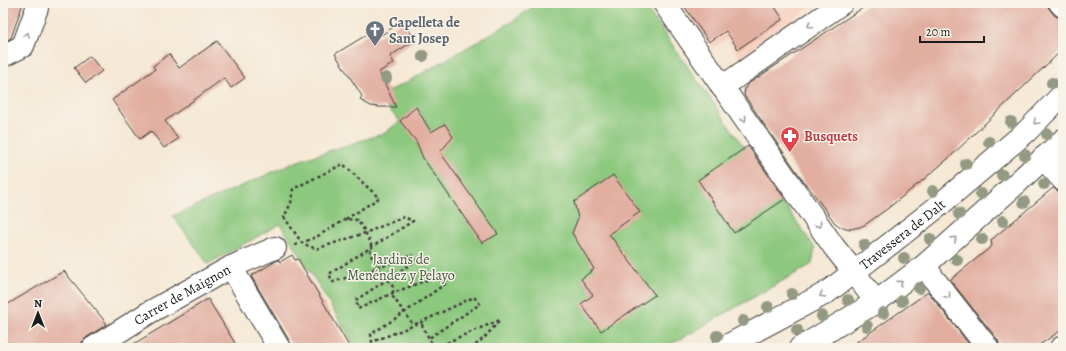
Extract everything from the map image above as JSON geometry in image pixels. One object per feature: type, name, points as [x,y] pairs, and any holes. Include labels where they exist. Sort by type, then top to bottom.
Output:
[{"type":"street","points":[[3,56],[24,46],[37,8],[37,3]]},
{"type":"street","points":[[664,3],[834,247],[876,302]]},
{"type":"street","points":[[722,87],[842,3]]},
{"type":"street","points":[[1060,3],[1063,6]]},
{"type":"street","name":"Travessera de Dalt","points":[[723,348],[826,293],[936,208],[1027,131],[1063,94]]},
{"type":"street","points":[[800,348],[876,302],[925,265],[1063,140]]},
{"type":"street","points":[[1043,158],[1063,180]]},
{"type":"street","name":"Carrer de Maignon","points":[[93,348],[150,312],[231,267],[275,248]]},
{"type":"street","points":[[925,265],[933,278],[988,348]]},
{"type":"street","points":[[231,267],[279,348]]},
{"type":"path","points":[[275,248],[302,243],[318,236],[379,198],[343,164],[294,190],[291,203],[284,217],[302,243],[316,249],[365,233],[404,217],[413,221],[328,274],[332,282],[412,255],[418,260],[356,300],[358,309],[393,293],[437,276],[445,284],[371,334],[372,342],[418,324],[474,297],[480,304],[429,338]]},
{"type":"path","points":[[346,219],[357,220],[371,244],[370,254],[393,287],[393,297],[411,322],[422,325],[435,348],[459,336],[500,320],[485,337],[472,348]]},
{"type":"shaded area","points":[[682,3],[815,3],[742,60],[727,39],[713,48]]},
{"type":"green space","name":"Jardins de Menéndez y Pelayo","points":[[538,3],[643,3],[815,248],[812,264],[677,341],[661,348],[356,348],[280,224],[208,264],[173,216],[298,161],[385,133],[400,121],[377,97],[409,81],[513,21]]},
{"type":"building","points":[[3,3],[23,3],[11,38],[3,42]]},
{"type":"building","points":[[682,3],[772,3],[783,19],[738,49],[726,31],[709,42]]},
{"type":"building","points":[[870,3],[1048,3],[1048,7],[1054,15],[1059,18],[1063,18],[1063,49],[950,157],[923,180],[866,224],[850,229],[839,226],[835,223],[806,185],[744,95],[745,88],[748,84]]},
{"type":"building","name":"Capelleta de Sant Josep","points":[[403,21],[415,40],[390,56],[394,63],[379,72],[396,107],[371,106],[360,100],[362,96],[335,54],[373,31],[378,37]]},
{"type":"building","points":[[217,41],[245,78],[231,88],[224,78],[165,121],[178,139],[164,148],[151,131],[140,139],[112,100],[155,69],[153,66],[169,54],[179,68]]},
{"type":"building","points":[[90,56],[102,71],[86,83],[74,68]]},
{"type":"building","points":[[416,107],[431,132],[445,124],[453,137],[440,152],[498,234],[482,243],[423,158],[416,141],[400,121]]},
{"type":"building","points":[[748,146],[785,199],[734,233],[698,180]]},
{"type":"building","points":[[613,175],[640,212],[609,234],[655,295],[601,331],[581,304],[593,295],[581,279],[594,269],[572,233],[578,218],[574,202]]},
{"type":"building","points":[[1053,188],[1060,192],[1063,196],[1063,329],[1035,348],[1000,348],[998,340],[950,280],[992,246],[991,240]]},
{"type":"building","points":[[292,255],[295,260],[298,259],[350,348],[291,348],[290,342],[251,276],[276,261],[279,260],[280,262]]},
{"type":"building","points":[[64,271],[107,324],[86,338],[82,342],[81,348],[3,348],[3,307]]},
{"type":"building","points":[[928,292],[972,348],[848,348]]},
{"type":"building","points":[[208,299],[238,348],[127,348]]},
{"type":"place","name":"Capelleta de Sant Josep","points":[[375,47]]},
{"type":"place","name":"Busquets","points":[[790,153]]}]
